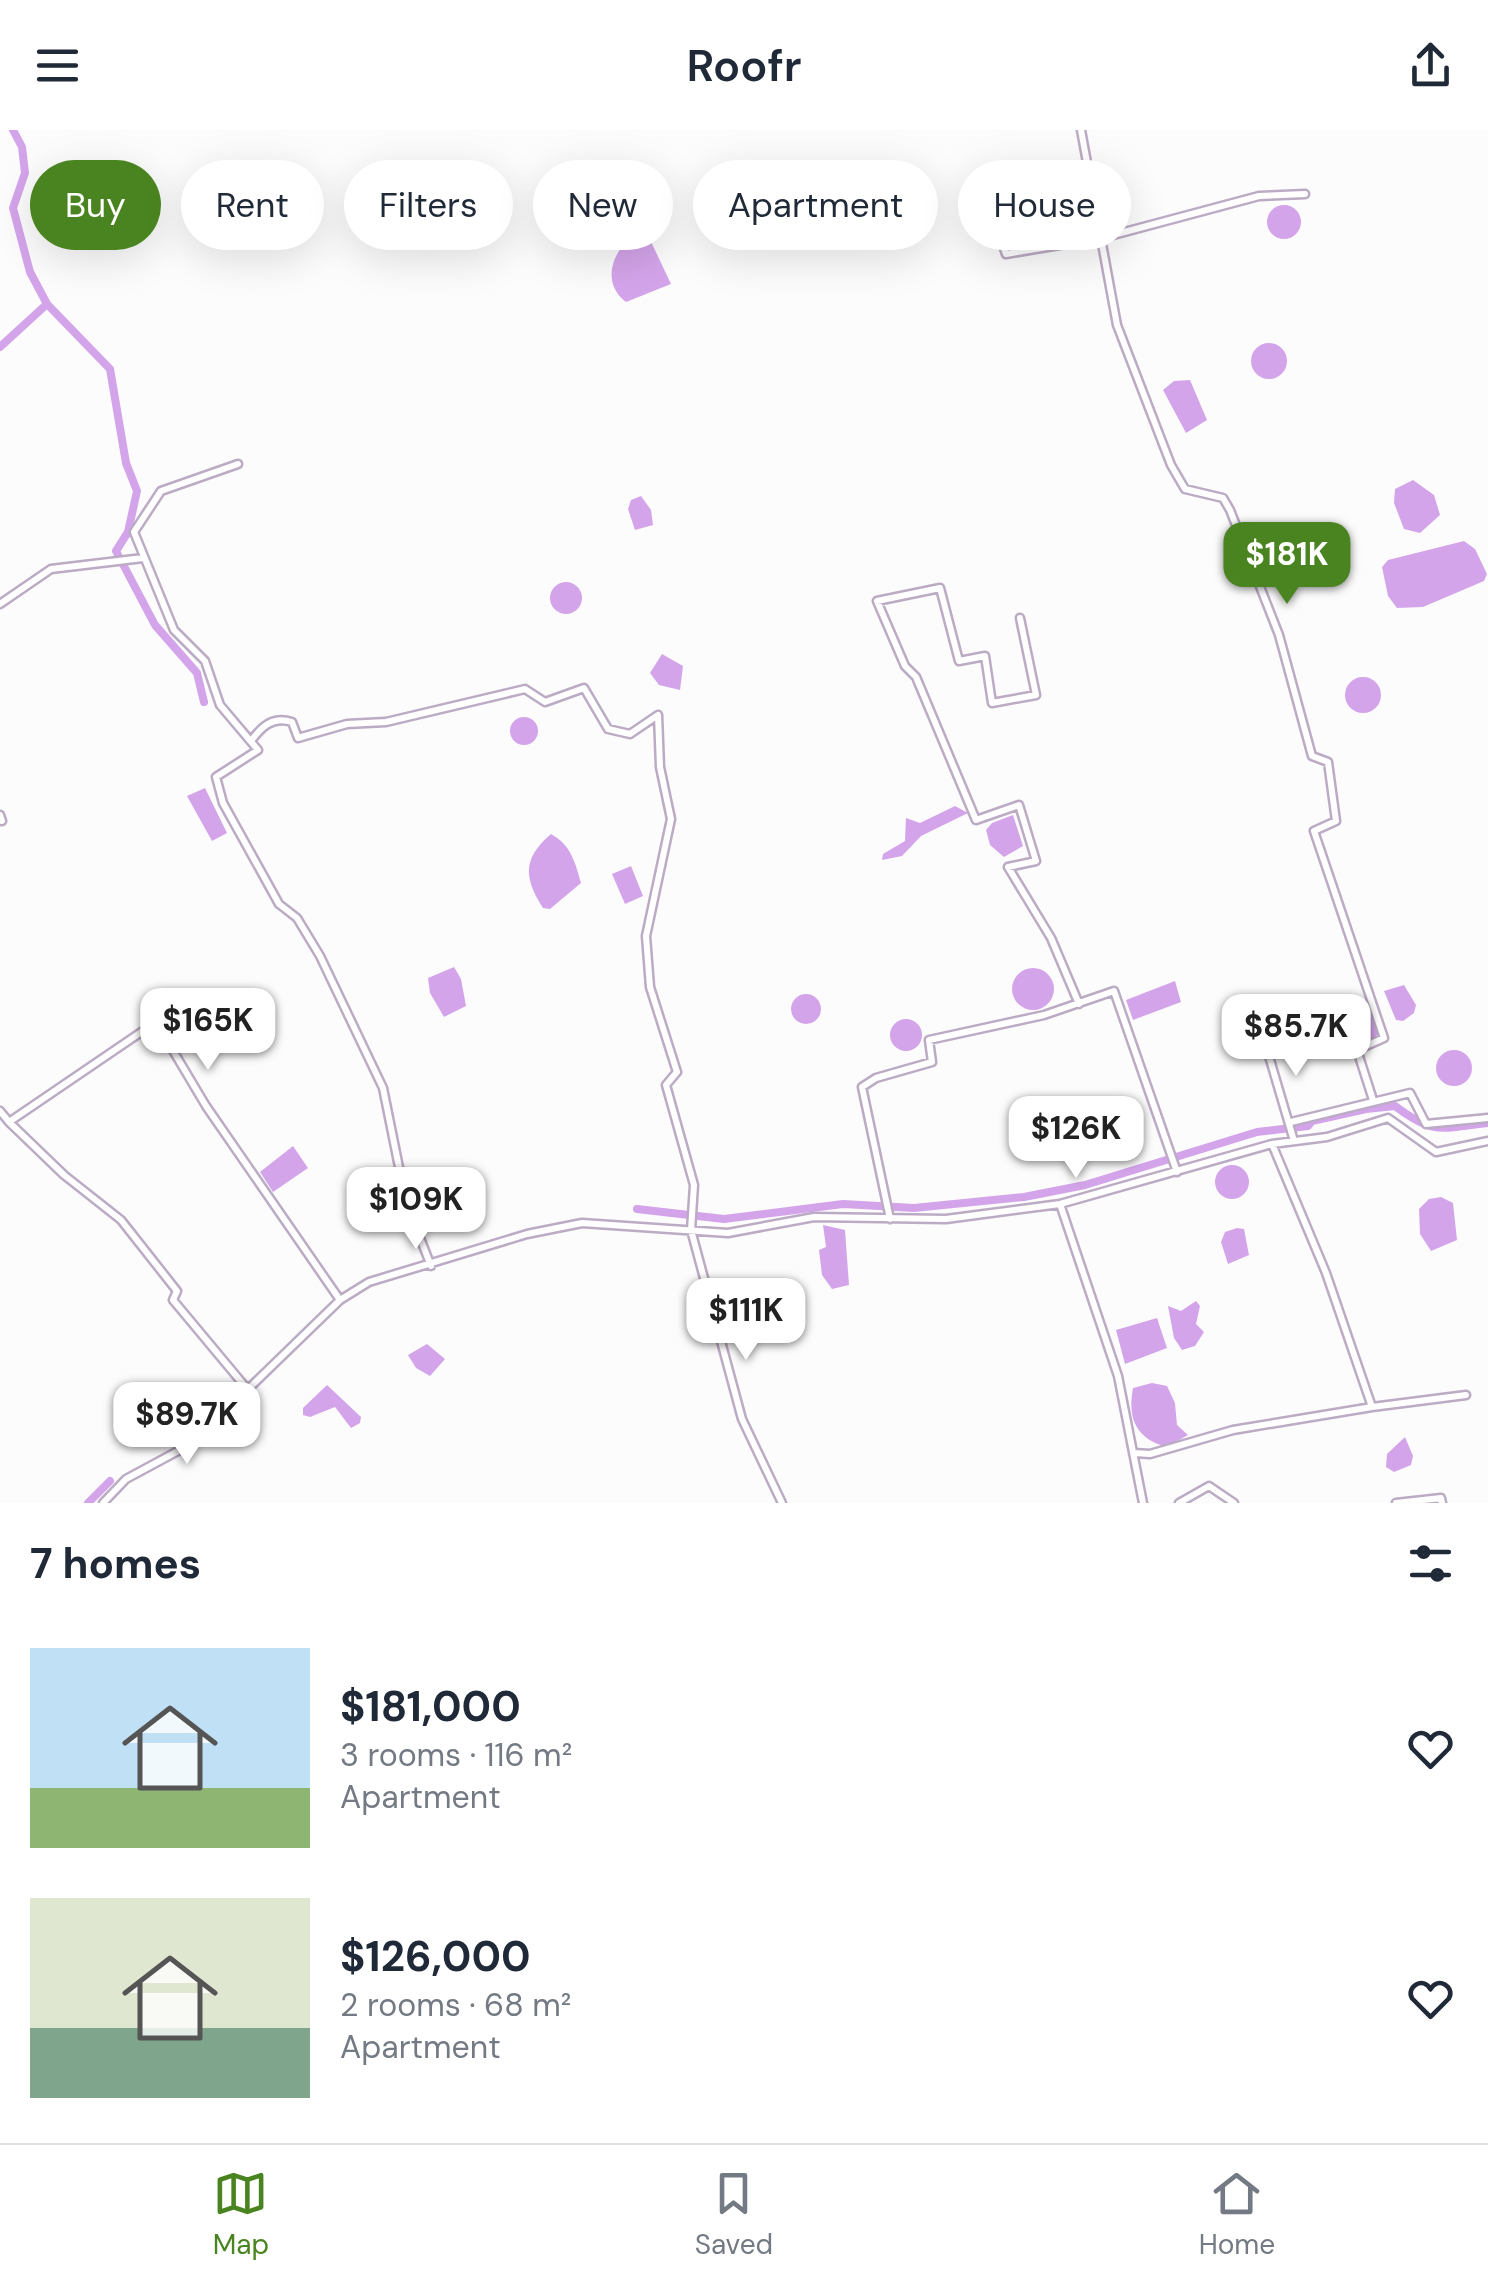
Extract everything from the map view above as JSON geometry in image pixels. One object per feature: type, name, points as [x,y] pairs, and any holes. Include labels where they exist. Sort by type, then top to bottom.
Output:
[{"type":"street","points":[[1081,130],[1087,160]]},
{"type":"street","points":[[1131,230],[1259,196],[1305,194]]},
{"type":"street","points":[[1005,250],[1006,254],[1030,250]]},
{"type":"street","points":[[1104,250],[1117,325],[1171,465],[1186,489],[1222,498],[1230,510],[1279,634],[1304,739],[1312,756],[1328,762],[1336,821],[1314,831],[1384,1038],[1357,1050],[1373,1100]]},
{"type":"street","points":[[238,464],[162,491],[134,532],[174,630],[205,661],[220,705],[258,750],[216,778],[223,804],[279,904],[297,918],[320,956],[383,1088],[406,1202],[430,1264]]},
{"type":"street","points":[[0,604],[51,568],[143,558]]},
{"type":"street","points":[[1020,618],[1036,695],[992,703],[985,656],[959,661],[940,588],[877,601],[905,666],[916,677],[976,820],[1019,805],[1036,860],[1008,867],[1051,938],[1079,1004]]},
{"type":"street","points":[[250,741],[262,725],[282,719],[292,722],[298,738],[347,724],[386,722],[526,689],[545,702],[584,688],[608,729],[630,734],[658,715],[660,766],[671,819],[646,936],[650,987],[677,1072],[666,1085],[691,1169],[696,1204],[690,1230],[742,1420],[782,1503]]},
{"type":"street","points":[[889,1217],[862,1087],[876,1078],[932,1062],[929,1040],[1079,1004],[1114,990],[1176,1172]]},
{"type":"street","points":[[9,1122],[156,1022],[206,1106],[340,1300]]},
{"type":"street","points":[[1266,1046],[1294,1140]]},
{"type":"street","points":[[1290,1122],[1410,1093],[1426,1124],[1488,1118]]},
{"type":"street","points":[[0,1112],[64,1175],[121,1220],[177,1291],[173,1300],[248,1390]]},
{"type":"street","points":[[103,1503],[126,1480],[178,1451],[212,1424],[340,1300],[369,1282],[527,1234],[582,1223],[728,1233],[814,1217],[946,1219],[1060,1204],[1272,1144],[1327,1138],[1388,1118],[1436,1152],[1488,1141]]},
{"type":"street","points":[[1272,1144],[1326,1273],[1372,1407]]},
{"type":"street","points":[[1060,1204],[1118,1376],[1143,1503]]},
{"type":"street","points":[[1134,1454],[1150,1454],[1233,1430],[1466,1395]]},
{"type":"street","points":[[1179,1503],[1209,1486],[1234,1503]]},
{"type":"street","points":[[1396,1503],[1441,1498],[1442,1503]]},
{"type":"shaded area","points":[[1284,205],[1296,210],[1301,222],[1296,234],[1284,239],[1272,234],[1267,222],[1272,210]]},
{"type":"shaded area","points":[[655,250],[671,284],[626,302],[613,283],[612,272],[619,252]]},
{"type":"shaded area","points":[[1269,343],[1281,349],[1287,361],[1281,373],[1269,379],[1257,373],[1251,361],[1257,349]]},
{"type":"shaded area","points":[[1190,380],[1207,420],[1186,433],[1163,390],[1174,381]]},
{"type":"shaded area","points":[[1413,480],[1434,495],[1440,515],[1420,533],[1404,529],[1394,503],[1395,489]]},
{"type":"shaded area","points":[[641,496],[651,510],[653,525],[635,530],[628,509],[631,500]]},
{"type":"shaded area","points":[[1464,541],[1475,549],[1487,574],[1484,581],[1423,607],[1397,608],[1388,596],[1382,567],[1388,560]]},
{"type":"shaded area","points":[[566,582],[578,586],[582,598],[578,610],[566,614],[554,610],[550,598],[554,586]]},
{"type":"shaded area","points":[[662,654],[683,666],[680,690],[659,685],[650,673]]},
{"type":"shaded area","points":[[1363,677],[1376,682],[1381,695],[1376,708],[1363,713],[1350,708],[1345,695],[1350,682]]},
{"type":"shaded area","points":[[524,717],[534,721],[538,731],[534,741],[524,745],[514,741],[510,731],[514,721]]},
{"type":"shaded area","points":[[205,788],[227,833],[212,841],[187,796]]},
{"type":"shaded area","points":[[955,806],[968,813],[921,836],[902,856],[882,860],[883,854],[905,841],[906,818],[920,823]]},
{"type":"shaded area","points":[[1013,815],[1023,846],[1004,857],[990,845],[986,830],[992,823]]},
{"type":"shaded area","points":[[551,834],[568,849],[581,883],[550,909],[543,908],[536,897],[529,868],[535,851]]},
{"type":"shaded area","points":[[631,866],[643,896],[625,904],[612,874]]},
{"type":"shaded area","points":[[454,967],[461,979],[466,1006],[444,1017],[430,993],[428,978]]},
{"type":"shaded area","points":[[1033,968],[1048,974],[1054,989],[1048,1004],[1033,1010],[1018,1004],[1012,989],[1018,974]]},
{"type":"shaded area","points":[[1175,981],[1181,1002],[1133,1020],[1126,1000]]},
{"type":"shaded area","points":[[1404,985],[1416,1005],[1414,1013],[1403,1021],[1396,1020],[1384,991]]},
{"type":"shaded area","points":[[806,994],[817,998],[821,1009],[817,1020],[806,1024],[795,1020],[791,1009],[795,998]]},
{"type":"shaded area","points":[[1356,996],[1366,1001],[1378,1032],[1375,1040],[1363,1046],[1347,1038],[1338,1009]]},
{"type":"shaded area","points":[[906,1019],[917,1024],[922,1035],[917,1046],[906,1051],[895,1046],[890,1035],[895,1024]]},
{"type":"shaded area","points":[[1454,1050],[1467,1055],[1472,1068],[1467,1081],[1454,1086],[1441,1081],[1436,1068],[1441,1055]]},
{"type":"shaded area","points":[[293,1146],[308,1168],[273,1192],[260,1172]]},
{"type":"shaded area","points":[[1232,1165],[1244,1170],[1249,1182],[1244,1194],[1232,1199],[1220,1194],[1215,1182],[1220,1170]]},
{"type":"shaded area","points":[[1441,1197],[1453,1203],[1457,1240],[1431,1251],[1420,1234],[1419,1209],[1429,1199]]},
{"type":"shaded area","points":[[823,1225],[845,1230],[849,1285],[832,1289],[822,1275],[819,1250],[826,1247]]},
{"type":"shaded area","points":[[1244,1229],[1249,1255],[1228,1264],[1221,1242],[1225,1232]]},
{"type":"shaded area","points":[[1196,1301],[1200,1306],[1196,1324],[1204,1332],[1195,1346],[1182,1350],[1174,1338],[1168,1306],[1181,1311]]},
{"type":"shaded area","points":[[1157,1318],[1167,1348],[1125,1364],[1116,1330]]},
{"type":"shaded area","points":[[427,1344],[445,1359],[430,1376],[416,1368],[408,1355]]},
{"type":"shaded area","points":[[1152,1383],[1167,1386],[1175,1403],[1177,1425],[1188,1435],[1167,1447],[1148,1439],[1133,1419],[1133,1388]]},
{"type":"shaded area","points":[[327,1385],[361,1417],[360,1423],[351,1428],[335,1407],[310,1417],[303,1415],[303,1408]]},
{"type":"shaded area","points":[[1405,1437],[1413,1456],[1411,1465],[1394,1472],[1386,1467],[1387,1454]]},
{"type":"waterway","points":[[13,130],[22,147],[25,173],[13,208],[30,272],[47,304],[110,369],[126,463],[137,491],[128,532],[116,551],[155,625],[197,673],[204,702]]},
{"type":"waterway","points":[[0,347],[47,304]]},
{"type":"waterway","points":[[637,1209],[724,1219],[843,1204],[914,1208],[1024,1197],[1085,1185],[1257,1132],[1308,1126],[1312,1121],[1366,1109],[1395,1106],[1420,1122],[1439,1128],[1488,1123]]},
{"type":"waterway","points":[[88,1503],[110,1481]]}]
